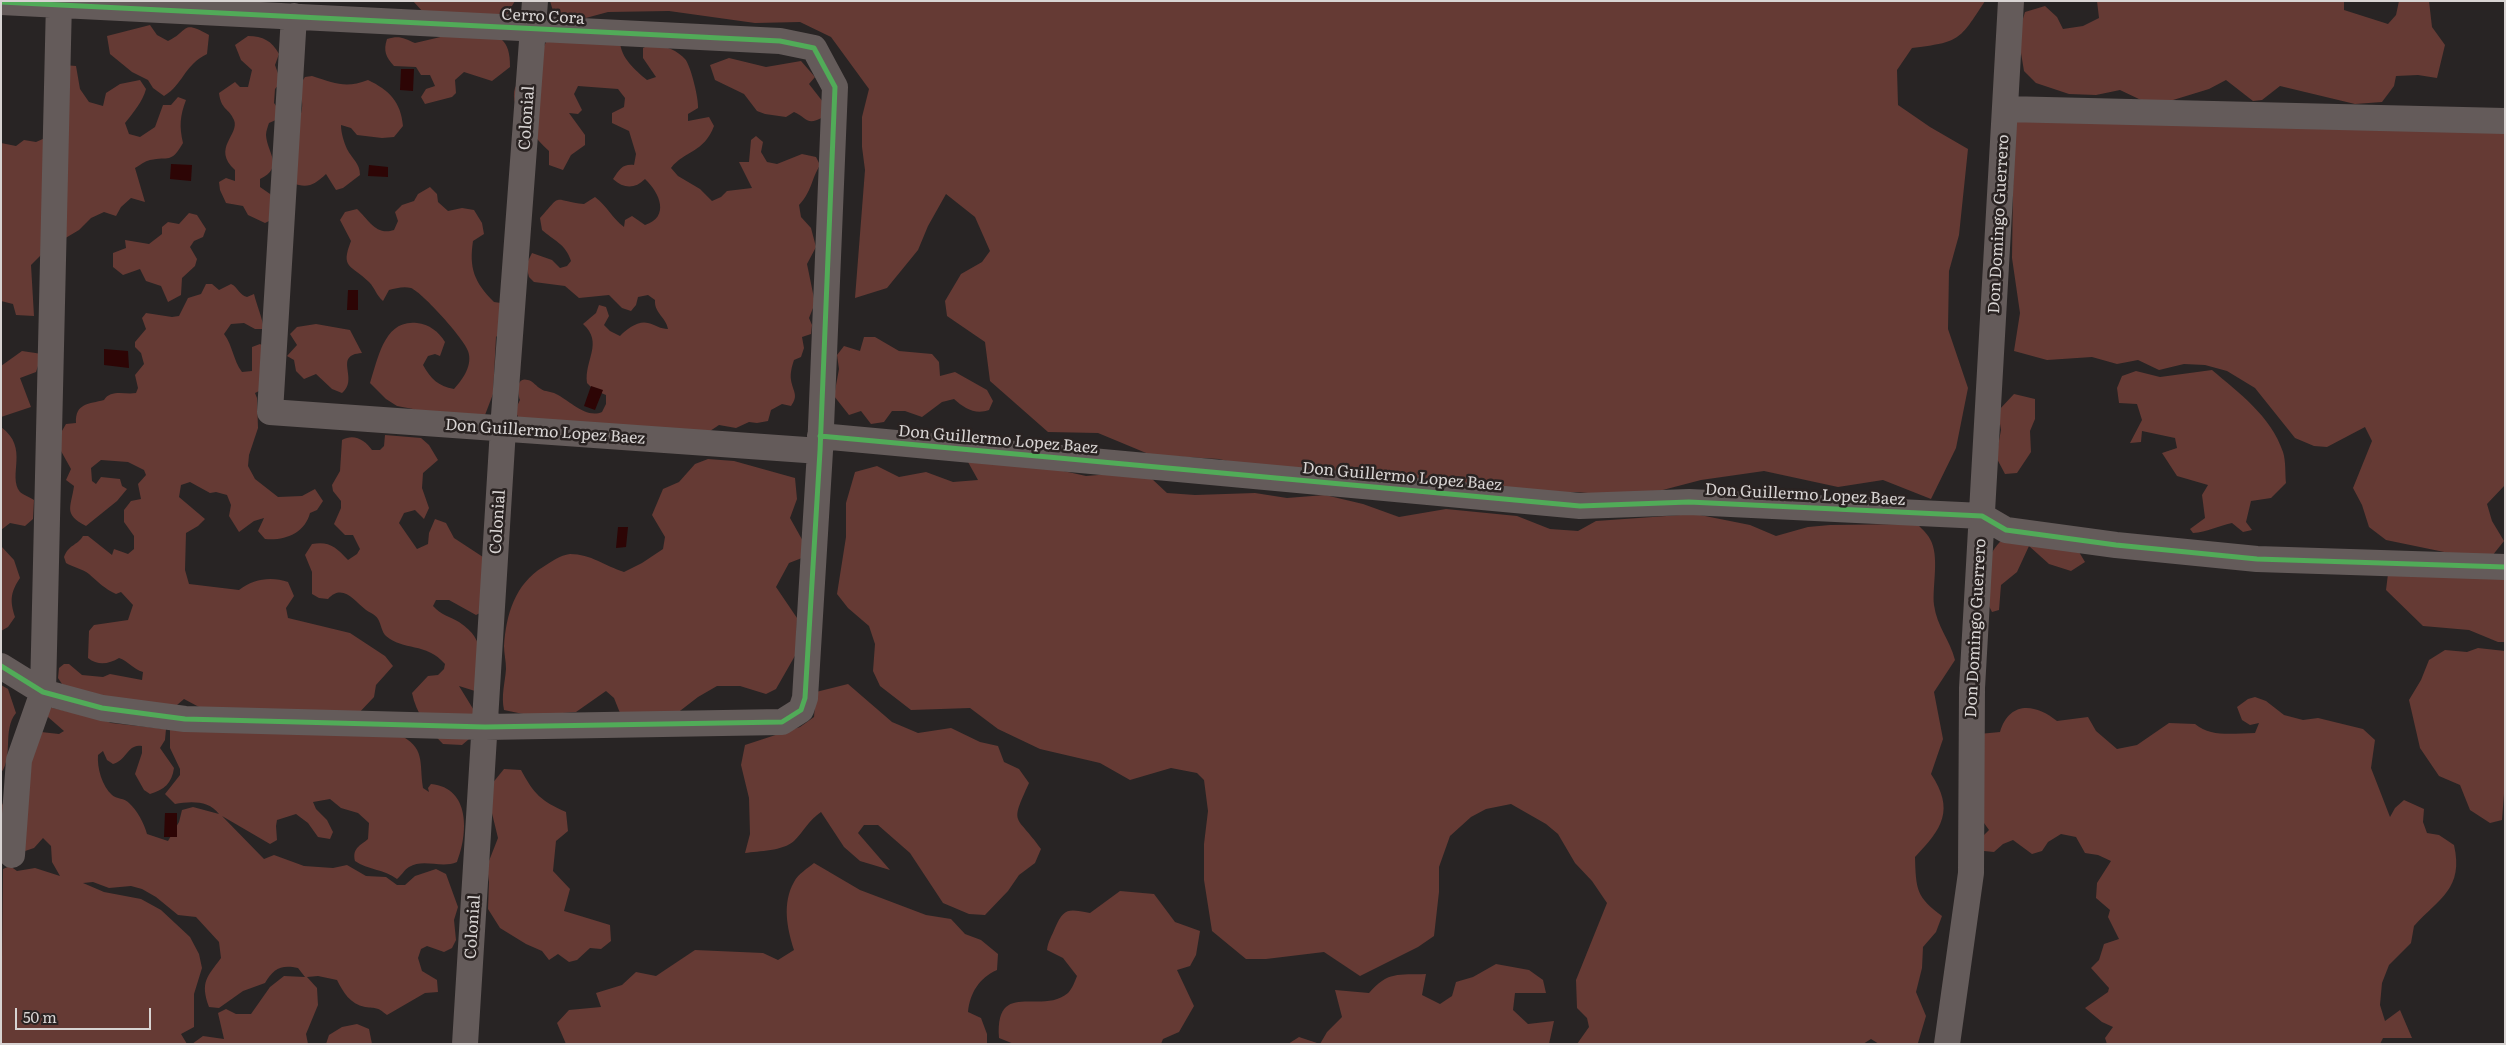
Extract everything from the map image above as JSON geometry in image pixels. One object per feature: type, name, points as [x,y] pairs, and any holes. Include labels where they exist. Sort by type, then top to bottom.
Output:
[{"type":"street","name":"Colonial","points":[[465,1044],[503,429],[535,1]]},
{"type":"street","name":"Don Domingo Guerrero","points":[[1947,1044],[1971,873],[1972,688],[2011,1]]},
{"type":"street","name":"Cerro Cora","points":[[1,2],[59,3],[534,30],[780,41],[814,48],[835,87],[820,443]]},
{"type":"street","points":[[12,855],[19,760],[42,692],[59,3]]},
{"type":"street","name":"Don Guillermo Lopez Baez","points":[[294,16],[270,412],[503,429],[820,443],[1580,506],[1689,502],[1982,516]]},
{"type":"street","points":[[2005,109],[2505,121]]},
{"type":"street","points":[[1,666],[42,692],[102,708],[185,719],[485,727],[782,722],[801,710],[805,698],[820,443]]},
{"type":"street","points":[[1982,516],[2006,530],[2116,545],[2248,558],[2505,567]]},
{"type":"shaded area","points":[[413,1],[515,1],[507,14],[490,19],[423,12]]},
{"type":"shaded area","points":[[550,1],[1985,1],[1963,32],[1957,37],[1940,44],[1912,48],[1897,70],[1898,105],[1930,127],[1968,149],[1959,235],[1949,271],[1948,329],[1968,388],[1956,448],[1931,499],[1883,480],[1838,487],[1764,471],[1701,480],[1636,497],[1576,492],[1515,496],[1460,481],[1407,486],[1271,472],[1219,459],[1151,455],[1098,433],[1048,432],[990,381],[985,342],[947,316],[945,301],[961,274],[982,262],[990,251],[975,217],[946,194],[928,226],[918,250],[887,288],[855,298],[865,170],[862,147],[862,117],[869,89],[831,37],[800,22],[755,23],[669,11],[608,12],[582,19],[553,11]]},
{"type":"shaded area","points":[[2097,1],[2344,1],[2344,10],[2388,24],[2396,15],[2399,1],[2429,1],[2432,27],[2445,45],[2437,78],[2418,75],[2396,76],[2394,86],[2382,102],[2355,104],[2280,86],[2262,100],[2253,101],[2226,80],[2209,89],[2160,104],[2141,100],[2120,90],[2096,95],[2069,94],[2036,83],[2024,71],[2018,35],[2025,12],[2045,6],[2057,17],[2063,29],[2083,26],[2099,18]]},
{"type":"shaded area","points":[[150,25],[157,35],[168,41],[189,27],[209,35],[207,54],[193,64],[164,96],[153,88],[148,80],[132,72],[110,54],[107,36]]},
{"type":"shaded area","points":[[483,34],[500,38],[509,53],[510,67],[492,81],[464,72],[455,80],[456,93],[452,97],[425,104],[421,97],[426,89],[435,86],[430,75],[421,75],[416,67],[394,66],[386,54],[387,39],[395,37],[415,43],[449,35]]},
{"type":"shaded area","points":[[248,36],[266,40],[279,54],[275,65],[281,82],[275,89],[274,103],[279,110],[278,119],[269,123],[266,135],[273,165],[272,170],[260,179],[260,187],[273,196],[269,221],[265,223],[248,215],[243,206],[226,203],[220,190],[219,182],[226,178],[235,181],[235,170],[228,162],[226,148],[235,126],[232,116],[221,103],[219,93],[235,82],[240,87],[248,87],[252,70],[241,60],[235,45]]},
{"type":"shaded area","points":[[546,42],[620,42],[623,53],[633,68],[647,80],[656,77],[643,58],[643,48],[654,45],[666,47],[681,55],[685,59],[692,75],[698,104],[698,108],[688,114],[688,121],[709,117],[714,126],[710,135],[700,146],[676,162],[671,168],[678,176],[700,189],[712,201],[721,197],[727,191],[752,188],[739,162],[749,162],[751,140],[756,136],[763,142],[761,152],[767,162],[777,164],[802,154],[816,157],[820,165],[809,190],[799,205],[801,217],[811,228],[816,247],[807,264],[815,303],[809,318],[812,325],[811,334],[802,337],[804,348],[801,357],[794,360],[792,367],[791,380],[795,399],[791,406],[782,404],[771,410],[768,421],[749,422],[736,428],[719,425],[710,431],[521,421],[519,418],[516,411],[520,400],[518,386],[524,379],[543,390],[556,394],[584,411],[590,413],[602,412],[606,404],[606,395],[594,390],[587,383],[588,367],[593,345],[589,331],[583,324],[596,313],[599,305],[606,307],[609,316],[604,325],[610,331],[620,336],[629,328],[644,322],[668,329],[656,308],[655,300],[648,295],[638,297],[636,305],[631,311],[622,308],[609,295],[579,298],[565,286],[534,282],[529,277],[526,265],[532,253],[552,260],[560,268],[567,266],[571,261],[563,246],[542,230],[540,218],[555,201],[562,200],[584,204],[595,197],[624,227],[625,220],[632,216],[645,225],[653,221],[660,211],[660,204],[655,191],[645,179],[637,185],[625,186],[613,179],[622,168],[627,165],[634,165],[636,154],[629,131],[612,123],[612,113],[624,107],[625,98],[618,89],[578,86],[574,94],[582,110],[578,114],[569,113],[585,135],[585,145],[571,155],[563,170],[549,165],[549,151],[524,123],[519,114],[514,96],[518,82]]},
{"type":"shaded area","points":[[729,58],[766,67],[801,61],[815,77],[809,84],[823,102],[823,117],[810,121],[794,112],[786,117],[757,111],[744,94],[715,80],[710,65]]},
{"type":"shaded area","points":[[63,65],[76,66],[80,89],[89,102],[103,106],[106,93],[120,84],[140,80],[146,89],[140,102],[125,123],[129,134],[140,137],[155,127],[163,105],[171,105],[178,97],[186,100],[181,121],[183,143],[172,157],[144,162],[135,168],[145,202],[131,198],[121,207],[116,216],[104,212],[91,218],[79,230],[47,249],[31,265],[34,316],[16,315],[13,304],[1,301],[1,143],[16,146],[24,140],[36,142],[52,135]]},
{"type":"shaded area","points":[[401,69],[414,69],[413,91],[400,90]]},
{"type":"shaded area","points":[[312,76],[346,85],[368,80],[382,88],[393,98],[402,118],[403,126],[394,137],[382,138],[357,135],[351,128],[341,125],[346,146],[357,164],[360,175],[343,188],[336,190],[326,174],[318,181],[307,186],[292,183],[294,136],[302,107],[297,89],[305,77]]},
{"type":"shaded area","points":[[2014,120],[2505,127],[2505,485],[2487,504],[2492,521],[2504,541],[2492,556],[2449,553],[2386,540],[2369,527],[2362,505],[2353,488],[2372,441],[2365,427],[2327,447],[2314,446],[2295,438],[2255,388],[2227,371],[2205,365],[2184,364],[2159,370],[2138,360],[2117,364],[2092,357],[2047,360],[2014,351],[2020,313],[2012,258]]},
{"type":"shaded area","points":[[171,164],[192,165],[191,181],[170,179]]},
{"type":"shaded area","points":[[369,165],[388,167],[388,177],[368,176]]},
{"type":"shaded area","points":[[430,187],[437,194],[438,202],[448,211],[462,208],[474,210],[482,223],[484,234],[473,241],[472,259],[474,274],[487,295],[494,302],[501,303],[504,329],[496,337],[493,394],[485,415],[431,417],[413,409],[397,406],[386,399],[370,383],[384,342],[397,327],[406,323],[417,323],[430,327],[445,342],[440,356],[435,354],[428,356],[423,365],[439,384],[454,389],[468,367],[469,356],[465,345],[425,298],[411,288],[403,287],[389,290],[383,301],[369,282],[347,262],[351,241],[340,220],[345,212],[357,209],[378,229],[382,231],[394,230],[398,221],[395,212],[402,205],[414,201],[418,194]]},
{"type":"shaded area","points":[[189,213],[197,215],[206,229],[203,237],[194,241],[190,247],[197,259],[195,266],[182,278],[181,295],[168,302],[161,286],[146,281],[140,269],[123,275],[113,267],[113,253],[126,248],[125,240],[149,244],[162,234],[162,227],[168,222],[179,224]]},
{"type":"shaded area","points":[[206,284],[212,284],[219,290],[231,284],[244,296],[247,297],[254,294],[263,325],[264,329],[255,329],[244,323],[231,324],[224,334],[242,372],[252,371],[252,347],[260,344],[269,350],[261,390],[255,393],[257,398],[258,428],[249,455],[248,466],[255,479],[278,497],[302,496],[315,489],[323,501],[317,510],[310,513],[304,526],[299,531],[280,539],[265,539],[258,531],[264,518],[254,521],[239,532],[229,516],[231,505],[227,495],[216,492],[210,493],[190,482],[181,485],[179,497],[205,519],[186,533],[185,570],[189,584],[239,590],[250,583],[262,580],[275,579],[288,582],[294,596],[286,608],[288,618],[350,633],[385,656],[393,666],[376,685],[374,697],[357,715],[199,707],[184,699],[177,705],[119,705],[62,684],[58,678],[59,668],[64,664],[69,664],[82,675],[103,677],[110,674],[142,680],[143,672],[119,658],[104,663],[92,661],[88,658],[89,631],[94,625],[128,620],[133,605],[121,592],[116,594],[108,590],[87,572],[66,563],[64,557],[68,550],[83,536],[88,536],[112,555],[114,549],[128,554],[134,549],[134,536],[124,522],[124,510],[131,501],[141,499],[138,484],[146,475],[144,470],[128,462],[101,460],[91,468],[92,481],[96,484],[101,477],[120,479],[122,486],[127,489],[117,501],[86,526],[71,514],[70,505],[74,486],[66,480],[71,469],[61,451],[59,436],[66,424],[76,423],[76,416],[80,408],[104,400],[114,393],[136,393],[138,388],[135,375],[144,364],[141,353],[135,347],[135,342],[146,329],[142,318],[146,313],[172,317],[179,316],[188,298],[201,294]]},
{"type":"shaded area","points":[[348,290],[358,290],[358,310],[347,310]]},
{"type":"shaded area","points":[[316,324],[350,330],[362,353],[349,358],[347,363],[347,387],[342,393],[332,389],[316,374],[304,379],[296,371],[294,360],[287,356],[297,345],[290,334],[297,327]]},
{"type":"shaded area","points":[[864,337],[875,337],[899,351],[932,354],[939,362],[940,376],[955,372],[987,390],[993,401],[989,410],[979,412],[970,410],[954,399],[942,402],[922,417],[905,411],[892,411],[884,422],[871,424],[861,411],[849,415],[834,396],[839,369],[837,355],[844,346],[860,351]]},
{"type":"shaded area","points":[[104,349],[128,351],[129,368],[104,365]]},
{"type":"shaded area","points":[[22,351],[42,354],[36,372],[20,378],[31,407],[1,417],[1,366]]},
{"type":"shaded area","points":[[2212,370],[2262,416],[2278,439],[2284,456],[2286,483],[2271,498],[2251,501],[2246,522],[2252,530],[2243,532],[2232,523],[2193,533],[2190,529],[2205,518],[2202,495],[2208,485],[2177,476],[2162,453],[2177,448],[2175,438],[2142,431],[2141,442],[2130,443],[2142,420],[2137,404],[2119,403],[2117,388],[2122,376],[2136,371],[2160,377]]},
{"type":"shaded area","points":[[591,386],[603,390],[595,410],[584,406]]},
{"type":"shaded area","points":[[2014,394],[2035,399],[2035,419],[2030,431],[2031,452],[2017,473],[2005,474],[1996,457],[2001,430],[1998,411]]},
{"type":"shaded area","points":[[1,427],[10,435],[14,444],[16,452],[16,478],[20,492],[34,500],[33,519],[25,526],[10,523],[1,530]]},
{"type":"shaded area","points":[[385,435],[421,438],[429,445],[438,460],[423,473],[422,488],[429,508],[424,519],[415,510],[404,513],[399,523],[417,549],[428,544],[429,533],[435,519],[446,523],[454,538],[486,559],[486,610],[476,615],[449,600],[436,600],[433,606],[468,629],[478,644],[479,660],[475,691],[459,686],[475,712],[475,734],[462,745],[443,744],[428,727],[420,714],[412,693],[428,676],[438,675],[444,669],[445,664],[430,652],[393,641],[383,633],[377,617],[348,595],[339,593],[328,599],[319,598],[312,594],[312,572],[305,555],[312,544],[328,544],[348,560],[357,554],[360,549],[353,535],[345,535],[334,524],[341,508],[341,501],[333,491],[332,485],[340,471],[342,440],[355,437],[366,443],[372,450],[380,450],[384,446]]},
{"type":"shaded area","points":[[708,459],[734,461],[795,478],[797,499],[790,518],[804,543],[807,556],[789,563],[776,587],[797,618],[796,654],[776,689],[766,694],[740,686],[717,686],[698,697],[676,714],[620,713],[614,698],[606,691],[576,712],[563,713],[547,719],[504,710],[505,634],[514,601],[525,582],[543,567],[556,559],[570,554],[591,558],[624,572],[663,549],[665,537],[652,515],[663,489],[679,482],[695,464]]},
{"type":"shaded area","points":[[968,462],[1041,466],[1086,476],[1111,474],[1151,478],[1167,493],[1195,495],[1255,493],[1287,498],[1325,495],[1363,504],[1399,517],[1446,509],[1517,516],[1550,529],[1578,531],[1596,521],[1695,514],[1750,525],[1776,536],[1808,527],[1830,525],[1917,524],[1930,539],[1933,546],[1935,554],[1934,605],[1938,620],[1955,660],[1934,692],[1943,739],[1931,774],[1942,798],[1944,809],[1942,819],[1932,837],[1915,857],[1919,891],[1927,903],[1942,916],[1936,932],[1923,947],[1922,968],[1916,992],[1926,1016],[1918,1043],[1879,1044],[1871,1039],[1863,1044],[1577,1044],[1589,1027],[1587,1018],[1577,1008],[1576,980],[1607,903],[1592,881],[1575,863],[1558,834],[1546,824],[1511,804],[1486,809],[1471,817],[1450,836],[1439,867],[1439,892],[1434,936],[1418,947],[1360,976],[1324,952],[1266,959],[1246,959],[1212,931],[1204,880],[1204,844],[1208,811],[1204,780],[1197,773],[1171,768],[1130,780],[1100,763],[1040,749],[998,729],[970,708],[911,710],[880,686],[873,671],[875,644],[869,626],[848,608],[837,594],[846,537],[846,503],[855,472],[877,466],[899,477],[926,472],[953,482],[978,480]]},
{"type":"shaded area","points":[[618,527],[628,527],[626,547],[616,548]]},
{"type":"shaded area","points":[[2007,535],[2076,547],[2085,562],[2071,571],[2049,564],[2029,546],[2017,572],[2001,585],[1999,610],[1992,612],[1982,592],[1983,572],[1997,545]]},
{"type":"shaded area","points":[[1,546],[14,560],[20,578],[14,588],[12,597],[15,617],[8,627],[1,631]]},
{"type":"shaded area","points":[[2505,570],[2505,642],[2498,642],[2469,630],[2423,626],[2386,590],[2388,574]]},
{"type":"shaded area","points":[[2478,648],[2505,651],[2505,781],[2502,820],[2490,823],[2470,810],[2460,785],[2439,776],[2420,748],[2409,700],[2421,680],[2429,660],[2445,650],[2467,652]]},
{"type":"shaded area","points":[[848,684],[892,722],[918,733],[951,728],[980,742],[998,746],[1004,762],[1019,769],[1029,783],[1017,814],[1021,824],[1041,849],[1035,863],[1019,875],[1008,891],[985,915],[969,914],[943,903],[910,853],[878,825],[864,825],[858,833],[890,870],[860,861],[844,847],[821,812],[813,818],[794,841],[784,847],[745,853],[750,834],[749,798],[741,765],[745,745],[800,727],[814,717],[816,692]]},
{"type":"shaded area","points":[[1,685],[8,689],[16,713],[10,727],[7,759],[1,773]]},
{"type":"shaded area","points":[[2255,697],[2266,701],[2284,715],[2303,720],[2318,718],[2363,729],[2375,740],[2371,768],[2390,817],[2395,808],[2404,800],[2424,809],[2423,822],[2427,833],[2439,835],[2454,845],[2456,860],[2452,883],[2440,900],[2414,926],[2411,943],[2389,965],[2382,983],[2380,1005],[2385,1021],[2400,1010],[2412,1038],[2383,1038],[2380,1044],[2107,1044],[2105,1038],[2113,1027],[2102,1022],[2085,1008],[2108,992],[2109,988],[2091,968],[2099,960],[2104,944],[2119,939],[2108,917],[2110,910],[2096,898],[2097,883],[2111,861],[2098,855],[2085,853],[2076,837],[2061,834],[2048,842],[2042,851],[2032,854],[2013,840],[2003,844],[1994,852],[1984,851],[1979,840],[1989,830],[1979,816],[1979,734],[2000,732],[2004,722],[2010,715],[2016,710],[2024,708],[2040,711],[2057,721],[2088,717],[2096,731],[2117,749],[2137,745],[2169,723],[2195,724],[2216,733],[2255,733],[2259,723],[2250,725],[2242,720],[2237,707],[2248,699]]},
{"type":"shaded area","points":[[44,706],[111,723],[166,729],[165,740],[160,748],[174,768],[169,782],[159,790],[150,794],[144,790],[135,774],[142,753],[142,746],[130,749],[118,762],[113,764],[107,760],[103,751],[98,755],[98,760],[99,771],[108,791],[114,796],[127,801],[132,806],[140,817],[147,834],[168,841],[179,822],[182,810],[193,807],[219,814],[215,809],[205,804],[187,802],[175,804],[165,794],[180,775],[180,769],[170,748],[170,726],[398,734],[407,739],[420,756],[423,788],[429,792],[428,788],[431,784],[444,787],[460,803],[464,826],[461,851],[457,862],[451,864],[415,864],[407,868],[397,879],[387,873],[360,864],[355,861],[354,857],[357,848],[368,839],[369,823],[358,813],[341,808],[330,799],[313,802],[316,809],[327,820],[333,832],[330,839],[318,837],[308,823],[296,814],[277,820],[277,840],[270,844],[222,816],[264,859],[274,855],[304,866],[333,868],[347,865],[366,876],[386,877],[397,885],[405,885],[415,876],[436,869],[446,874],[458,907],[454,920],[456,940],[452,948],[444,952],[427,946],[421,949],[418,958],[422,971],[437,980],[438,992],[425,993],[387,1015],[378,1009],[355,1003],[345,993],[337,980],[318,976],[307,977],[317,988],[318,1005],[306,1034],[308,1044],[192,1044],[203,1036],[224,1039],[218,1013],[226,1009],[236,1014],[251,1014],[270,987],[284,976],[305,977],[298,968],[282,967],[274,971],[265,983],[243,991],[219,1008],[209,1007],[205,986],[206,980],[221,958],[219,942],[196,917],[178,915],[156,897],[142,889],[131,886],[109,888],[93,882],[83,883],[104,892],[141,899],[161,910],[190,937],[199,954],[202,968],[194,994],[194,1027],[181,1034],[187,1044],[1,1044],[3,869],[10,866],[17,871],[35,868],[60,876],[52,862],[51,846],[43,838],[34,848],[22,852],[1,825],[1,807],[41,732],[59,734],[64,731],[48,717]]},
{"type":"shaded area","points":[[504,769],[521,770],[539,796],[566,812],[568,831],[556,841],[553,871],[570,889],[564,911],[610,925],[611,941],[601,949],[590,948],[577,960],[569,962],[558,954],[549,960],[542,951],[526,944],[500,928],[488,909],[489,882],[487,866],[498,838],[490,805],[491,785]]},
{"type":"shaded area","points":[[165,813],[177,813],[177,837],[164,837]]},
{"type":"shaded area","points":[[814,863],[860,890],[926,915],[951,919],[965,934],[981,940],[998,954],[997,970],[985,977],[976,987],[968,1012],[981,1018],[987,1034],[987,1044],[566,1044],[557,1023],[569,1010],[601,1007],[596,993],[622,985],[636,972],[656,976],[695,950],[763,953],[778,960],[794,950],[787,916],[788,898],[796,879]]},
{"type":"shaded area","points":[[1120,891],[1154,894],[1175,922],[1200,931],[1196,955],[1190,966],[1177,970],[1194,1006],[1179,1032],[1163,1039],[1161,1044],[1014,1044],[999,1038],[1000,1020],[1004,1009],[1012,1003],[1057,999],[1068,993],[1072,987],[1077,976],[1063,958],[1047,950],[1061,916],[1072,910],[1090,913]]},
{"type":"shaded area","points":[[1496,964],[1529,970],[1543,980],[1546,993],[1515,993],[1513,1010],[1528,1024],[1554,1021],[1549,1044],[1320,1044],[1327,1032],[1342,1017],[1335,990],[1369,993],[1382,981],[1394,976],[1426,974],[1422,995],[1440,1004],[1452,996],[1456,982],[1473,977]]},
{"type":"shaded area","points":[[357,1024],[369,1029],[372,1044],[326,1044],[329,1035],[342,1027]]},
{"type":"shaded area","points":[[1299,1037],[1320,1044],[1288,1044]]},
{"type":"cycle path","points":[[1,2],[780,41],[814,48],[835,87],[820,451],[805,698],[801,710],[782,722],[485,727],[185,719],[102,708],[43,692],[1,666]]},
{"type":"cycle path","points":[[820,436],[1580,506],[1689,502],[1982,516],[2006,530],[2116,545],[2257,559],[2505,567]]}]
